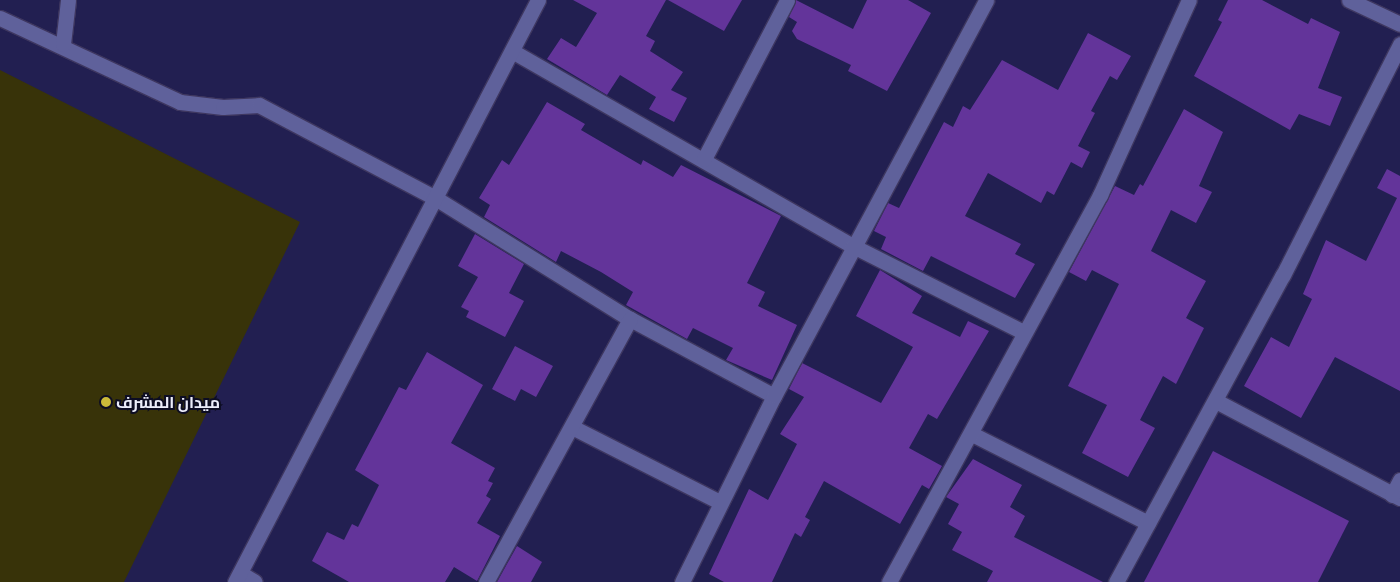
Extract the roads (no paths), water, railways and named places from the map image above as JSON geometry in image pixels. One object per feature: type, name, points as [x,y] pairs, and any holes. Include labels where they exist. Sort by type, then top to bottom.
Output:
[{"type":"street","points":[[63,44],[68,0]]},
{"type":"street","points":[[255,582],[238,578],[437,199],[538,0]]},
{"type":"street","points":[[704,159],[787,0]]},
{"type":"street","points":[[682,582],[720,502],[852,246],[986,0]]},
{"type":"street","points":[[889,582],[972,434],[1023,332],[1100,195],[1189,0]]},
{"type":"street","points":[[1349,0],[1400,24]]},
{"type":"street","points":[[0,18],[63,44],[180,102],[258,105],[437,199],[630,319],[774,396]]},
{"type":"street","points":[[1118,581],[1216,401],[1400,44]]},
{"type":"street","points":[[512,51],[704,159],[852,246],[1023,332]]},
{"type":"street","points":[[486,582],[630,319]]},
{"type":"street","points":[[1216,401],[1396,497],[1400,480]]},
{"type":"street","points":[[572,427],[720,502]]},
{"type":"street","points":[[972,434],[1148,523]]},
{"type":"place","name":"ميدان المشرف","points":[[106,402]]}]
